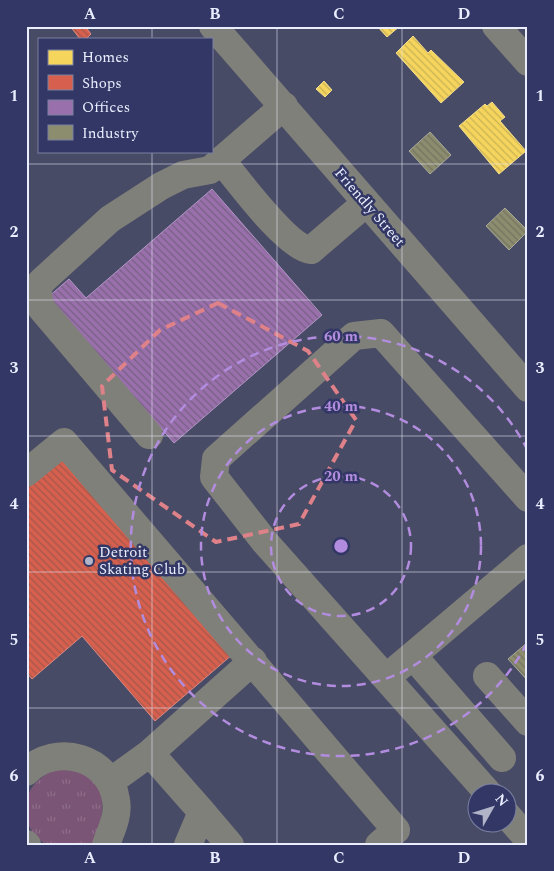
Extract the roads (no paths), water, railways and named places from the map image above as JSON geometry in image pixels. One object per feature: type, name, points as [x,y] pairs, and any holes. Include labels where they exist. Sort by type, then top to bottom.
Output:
[{"type":"street","name":"Friendly Street","points":[[213,26],[528,388]]},
{"type":"street","points":[[496,26],[528,62]]},
{"type":"street","points":[[149,435],[41,308],[37,291],[41,282],[110,219],[161,186],[183,175],[210,170],[284,106]]},
{"type":"street","points":[[221,160],[280,230],[303,250],[311,250],[366,203]]},
{"type":"street","points":[[480,784],[265,542],[214,477],[216,458],[354,336],[381,333],[528,498]]},
{"type":"street","points":[[26,473],[64,442],[396,830],[379,845]]},
{"type":"street","points":[[386,678],[528,558]]},
{"type":"street","points":[[413,656],[502,758]]},
{"type":"street","points":[[110,782],[150,752],[253,661]]},
{"type":"street","points":[[487,676],[528,722]]},
{"type":"street","points":[[150,752],[230,845]]},
{"type":"street","points":[[26,772],[38,762],[49,757],[62,755],[75,756],[97,767],[110,782],[116,799],[117,812],[106,845]]},
{"type":"street","points":[[188,845],[202,812]]},
{"type":"street","points":[[516,825],[528,839]]},
{"type":"place","name":"Detroit Skating Club","points":[[89,561]]}]
